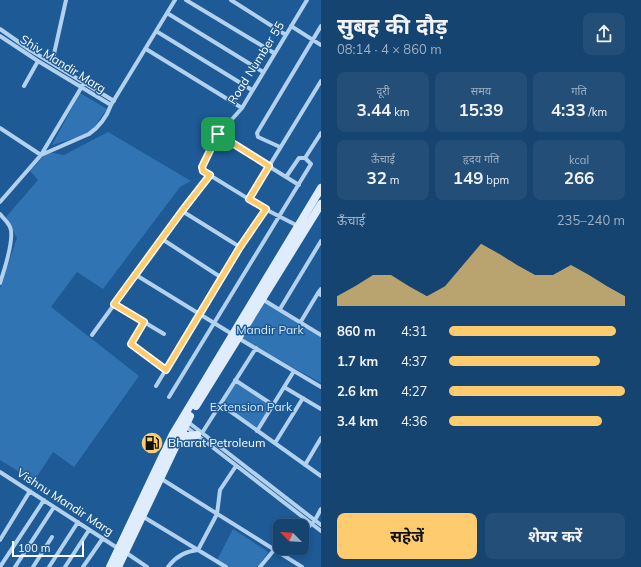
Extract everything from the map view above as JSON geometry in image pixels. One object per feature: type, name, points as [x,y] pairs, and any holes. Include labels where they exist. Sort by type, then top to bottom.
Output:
[{"type":"street","points":[[52,64],[66,0]]},
{"type":"street","points":[[41,155],[89,134],[98,127],[175,0]]},
{"type":"street","points":[[186,0],[274,53]]},
{"type":"street","points":[[231,0],[286,35]]},
{"type":"street","name":"Road Number 55","points":[[210,175],[203,171],[202,167],[218,134],[242,108],[307,0]]},
{"type":"street","points":[[167,13],[263,72]]},
{"type":"street","points":[[291,26],[321,45]]},
{"type":"street","points":[[280,147],[258,137],[256,134],[321,26]]},
{"type":"street","points":[[0,29],[113,103]]},
{"type":"street","points":[[156,31],[252,90]]},
{"type":"street","name":"Shiv Mandir Marg","points":[[0,36],[82,88],[113,103]]},
{"type":"street","points":[[146,49],[242,108]]},
{"type":"street","points":[[24,86],[38,61]]},
{"type":"street","points":[[249,199],[321,81]]},
{"type":"street","points":[[0,202],[41,155],[84,83]]},
{"type":"street","points":[[0,128],[41,155]]},
{"type":"street","points":[[286,177],[298,159],[305,158],[321,133]]},
{"type":"street","points":[[218,134],[299,184]]},
{"type":"street","points":[[169,397],[299,184],[310,164],[305,158]]},
{"type":"street","points":[[92,336],[182,211],[210,175],[298,227]]},
{"type":"street","points":[[118,567],[122,550],[183,422],[321,188]]},
{"type":"street","points":[[235,336],[262,299],[321,204]]},
{"type":"street","points":[[156,386],[240,247],[266,209]]},
{"type":"street","points":[[182,211],[240,247]]},
{"type":"street","points":[[0,214],[8,223],[11,231],[8,259],[0,283]]},
{"type":"street","points":[[162,239],[222,278]]},
{"type":"street","points":[[280,309],[321,241]]},
{"type":"street","points":[[136,275],[321,387]]},
{"type":"street","points":[[300,323],[320,294],[321,289]]},
{"type":"street","points":[[262,299],[321,335]]},
{"type":"street","points":[[114,304],[164,334]]},
{"type":"street","points":[[144,322],[131,344],[166,370]]},
{"type":"street","points":[[179,437],[199,434],[256,348]]},
{"type":"street","points":[[257,430],[294,371]]},
{"type":"street","points":[[235,380],[273,405]]},
{"type":"street","points":[[284,387],[321,408]]},
{"type":"street","points":[[275,443],[303,398]]},
{"type":"street","points":[[220,404],[321,476]]},
{"type":"street","points":[[183,422],[313,521],[321,531]]},
{"type":"street","points":[[110,567],[142,516],[179,437],[183,422]]},
{"type":"street","points":[[199,434],[236,466],[313,521],[321,525]]},
{"type":"street","points":[[305,465],[321,438]]},
{"type":"street","points":[[198,550],[217,514],[220,490],[236,466]]},
{"type":"street","name":"Vishnu Mandir Marg","points":[[0,472],[147,567]]},
{"type":"street","points":[[160,478],[273,549]]},
{"type":"street","points":[[0,540],[30,491]]},
{"type":"street","points":[[0,567],[44,500]]},
{"type":"street","points":[[15,567],[54,507]]},
{"type":"street","points":[[309,526],[321,510]]},
{"type":"street","points":[[142,516],[226,567]]},
{"type":"street","points":[[49,567],[78,522]]},
{"type":"street","points":[[65,567],[89,530]]},
{"type":"street","points":[[33,567],[52,537]]},
{"type":"street","points":[[83,567],[102,538]]},
{"type":"street","points":[[168,567],[175,559],[189,551],[198,550]]},
{"type":"street","points":[[260,567],[273,551]]},
{"type":"street","points":[[282,555],[302,567]]},
{"type":"green space","points":[[80,93],[107,109],[92,130],[85,135],[52,145]]},
{"type":"green space","points":[[108,132],[191,181],[180,187],[103,289],[77,272],[51,307],[139,376],[74,467],[53,452],[34,481],[0,460],[0,288],[17,238],[6,217],[38,180],[30,171],[47,152],[64,155]]},
{"type":"green space","name":"Mandir Park","points":[[263,301],[321,337],[321,383],[240,338]]},
{"type":"green space","name":"Extension Park","points":[[235,380],[273,405],[256,428],[222,404]]},
{"type":"green space","points":[[233,529],[268,552],[258,567],[229,567],[217,560]]},
{"type":"place","name":"Bharat Petroleum","points":[[152,443]]},
{"type":"route","points":[[218,134],[269,166],[249,199],[266,209],[240,247],[166,370],[131,344],[144,322],[114,304],[210,175],[203,171],[202,164],[218,134]]}]
